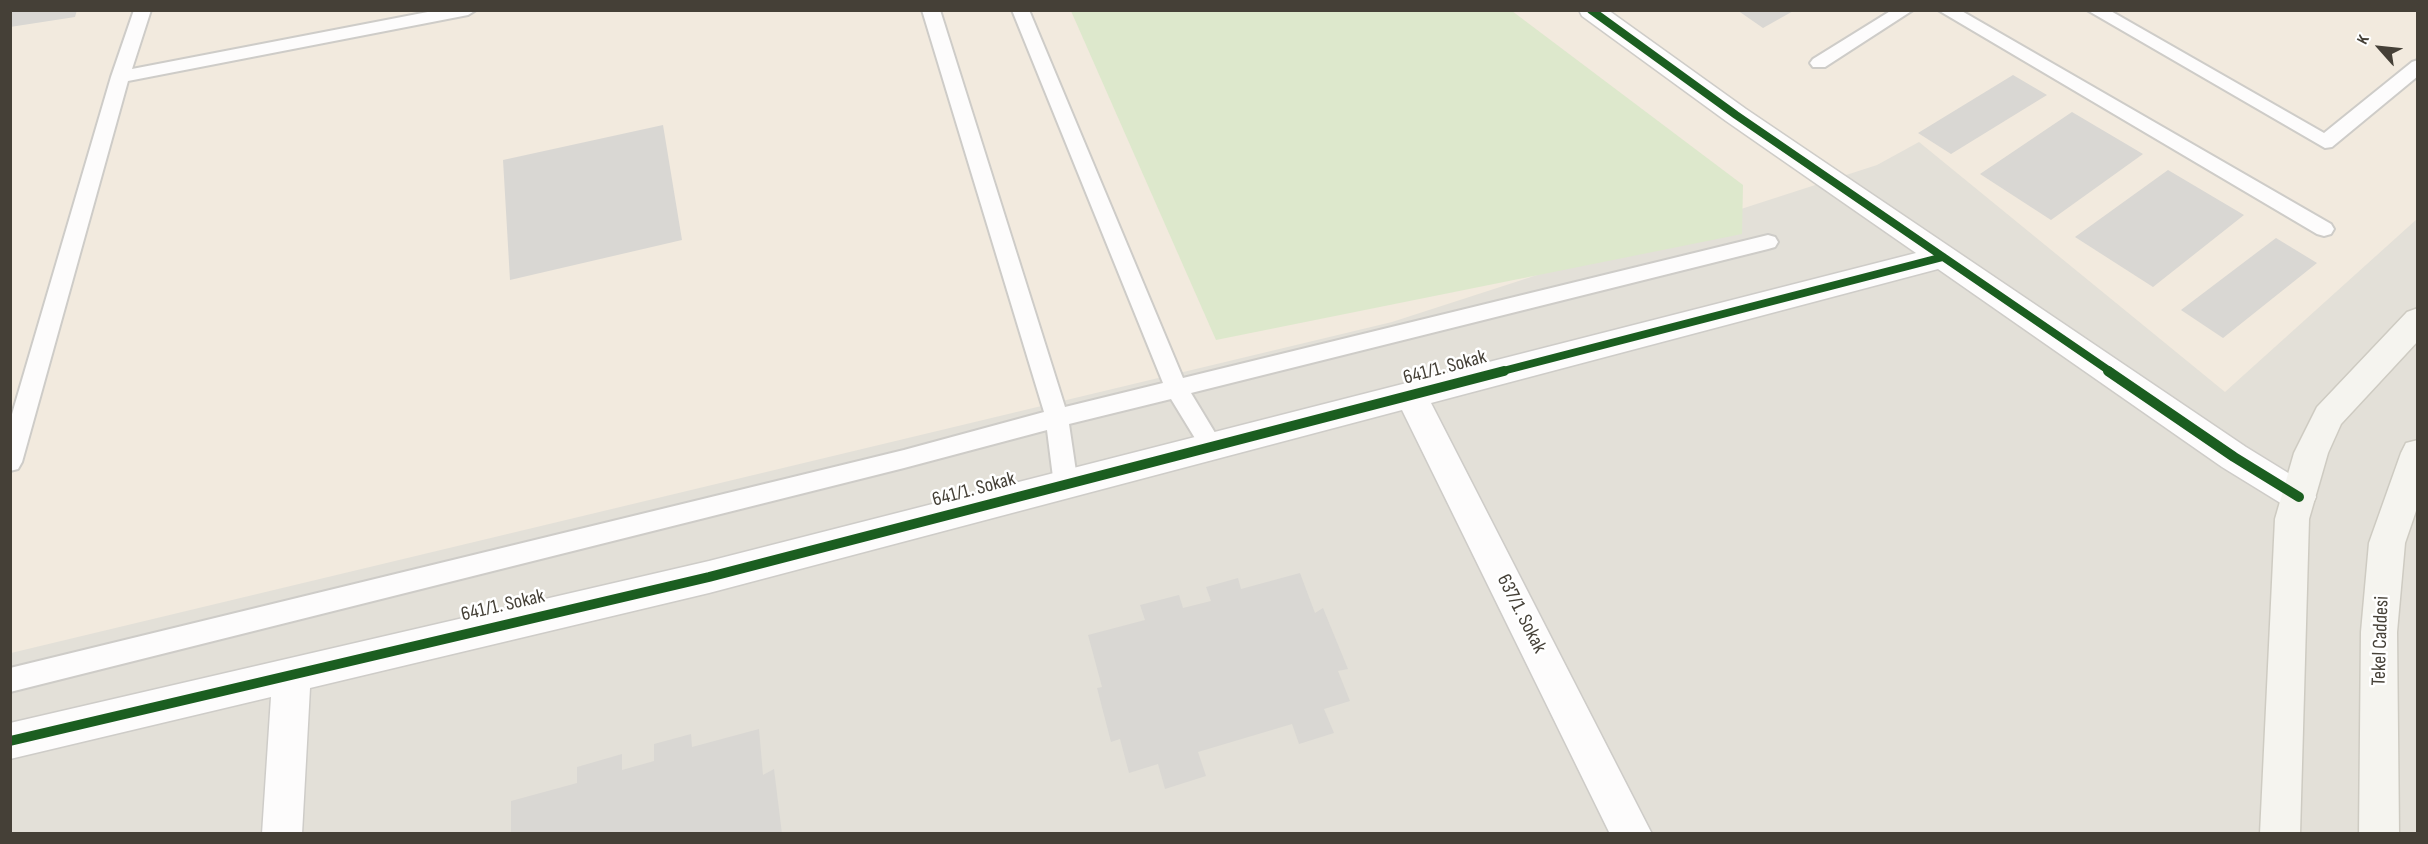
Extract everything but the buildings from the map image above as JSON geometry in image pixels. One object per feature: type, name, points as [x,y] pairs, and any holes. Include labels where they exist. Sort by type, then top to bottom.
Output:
[{"type":"main road","points":[[2280,834],[2292,519],[2311,453],[2329,416],[2418,320]]},
{"type":"main road","name":"Tekel Caddesi","points":[[2379,834],[2379,632],[2387,543],[2418,453]]},
{"type":"street","points":[[1591,10],[1736,115],[2234,457],[2299,497]]},
{"type":"street","name":"641/1. Sokak","points":[[10,741],[709,577],[1943,257]]},
{"type":"street","name":"637/1. Sokak","points":[[1411,395],[1632,834]]},
{"type":"street","points":[[282,834],[292,673]]},
{"type":"lane","points":[[10,462],[120,77],[143,10]]},
{"type":"lane","points":[[120,77],[468,10]]},
{"type":"lane","points":[[931,10],[1057,418],[1065,485]]},
{"type":"lane","points":[[1020,10],[1177,390],[1212,447]]},
{"type":"lane","points":[[1819,63],[1905,10]]},
{"type":"lane","points":[[1946,10],[2324,229]]},
{"type":"lane","points":[[2095,10],[2325,142],[2418,66]]},
{"type":"lane","points":[[10,680],[881,465],[1057,418],[1768,242]]},
{"type":"shaded area","points":[[10,11],[2417,11],[2417,833],[11,833]]},
{"type":"shaded area","points":[[10,11],[2417,11],[2417,219],[2225,392],[1919,142],[1877,165],[1392,322],[11,653]]},
{"type":"green space","points":[[1071,11],[1512,11],[1743,185],[1742,234],[1216,340]]},
{"type":"cycle path","points":[[1591,10],[1736,115],[2234,457],[2299,497]]},
{"type":"cycle path","points":[[10,741],[709,577],[1943,257]]}]
